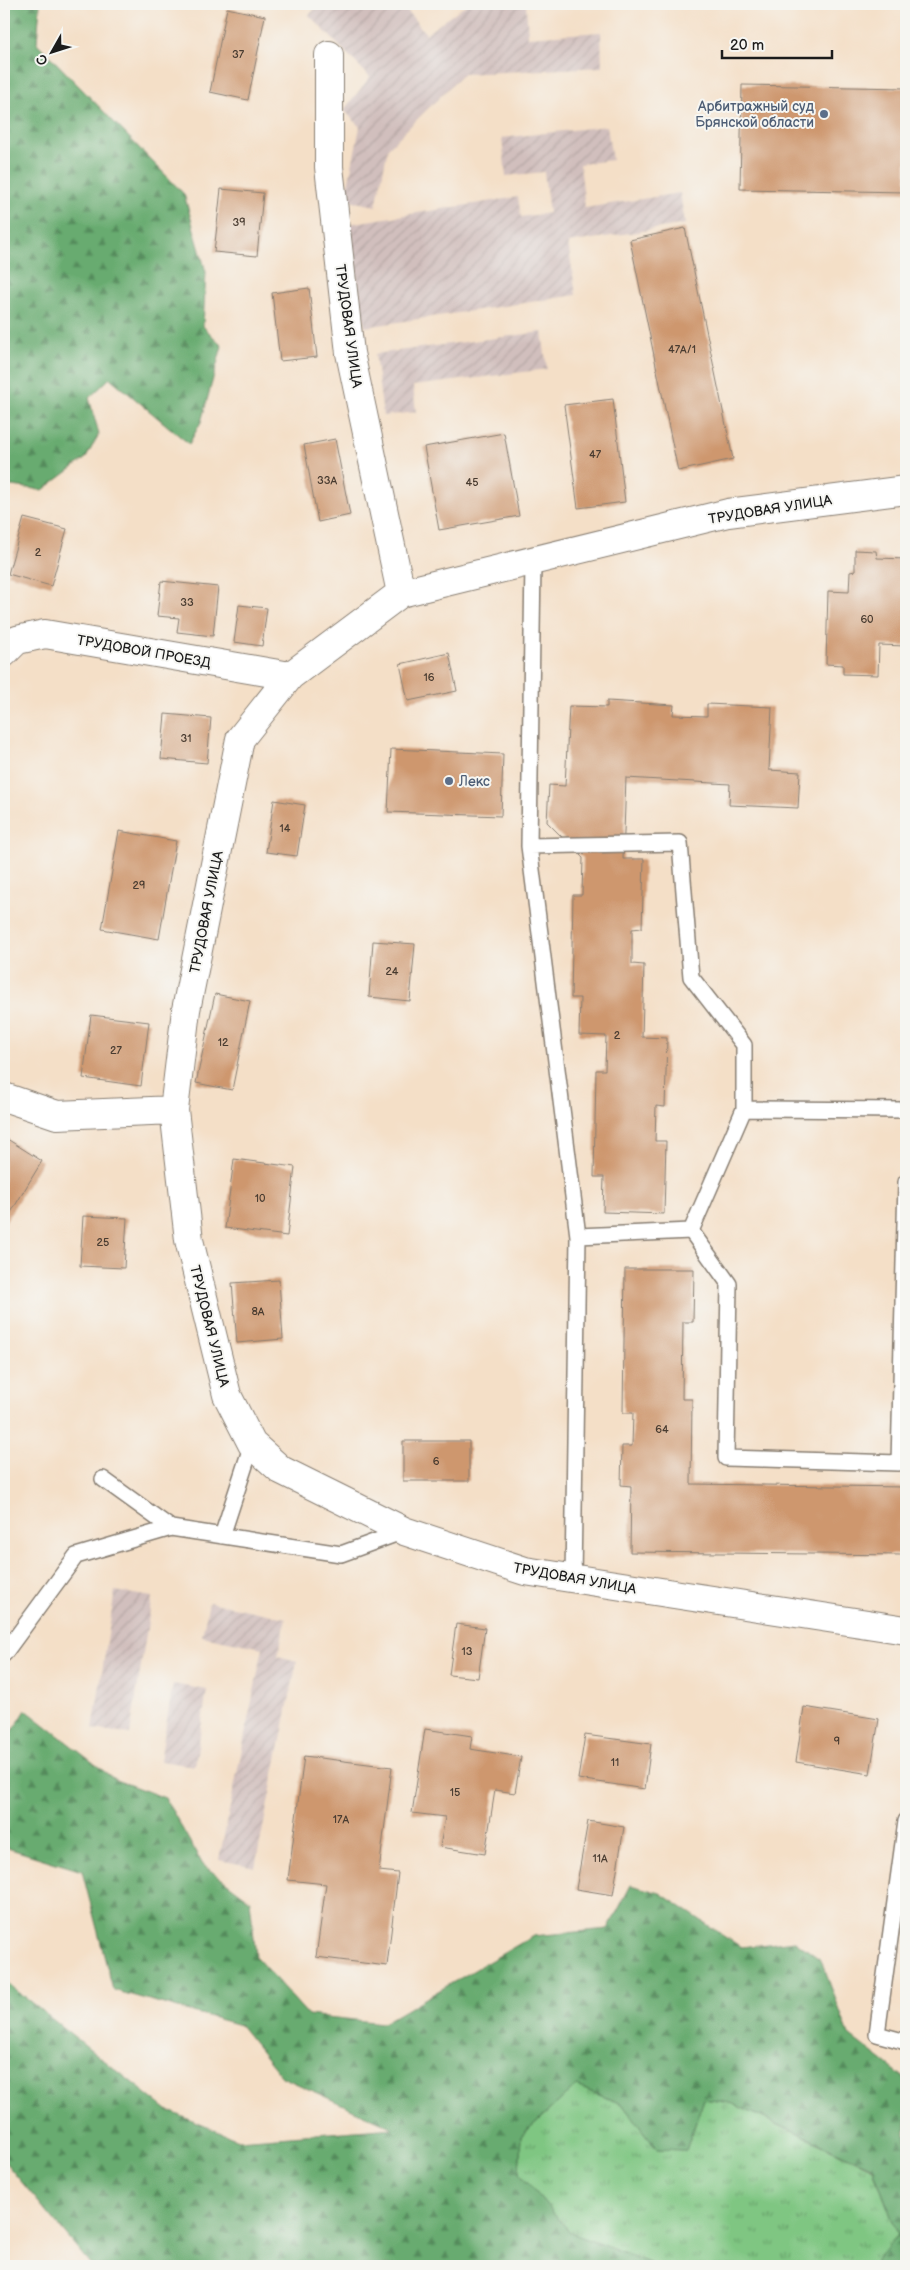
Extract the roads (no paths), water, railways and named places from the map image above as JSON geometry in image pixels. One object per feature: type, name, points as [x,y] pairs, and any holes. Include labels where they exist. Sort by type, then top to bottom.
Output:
[{"type":"street","name":"ТРУДОВАЯ УЛИЦА","points":[[329,56],[329,167],[350,353],[402,593]]},
{"type":"street","name":"ТРУДОВАЯ УЛИЦА","points":[[906,490],[728,513],[402,593],[290,676],[240,739],[186,1010],[174,1110],[189,1240],[227,1395],[252,1444],[281,1470],[404,1531],[525,1571],[906,1630]]},
{"type":"street","name":"ТРУДОВОЙ ПРОЕЗД","points":[[4,653],[17,640],[45,634],[290,676]]},
{"type":"street","points":[[4,1097],[57,1115],[174,1110]]},
{"type":"lane","points":[[533,562],[529,846],[578,1236],[573,1579]]},
{"type":"lane","points":[[529,846],[680,843],[690,977],[744,1045],[744,1109],[691,1230]]},
{"type":"lane","points":[[744,1109],[906,1110]]},
{"type":"lane","points":[[691,1230],[729,1284],[726,1458],[899,1463],[906,1182]]},
{"type":"lane","points":[[578,1236],[691,1230]]},
{"type":"lane","points":[[222,1536],[252,1444]]},
{"type":"lane","points":[[103,1479],[171,1528]]},
{"type":"lane","points":[[4,1654],[76,1556],[171,1528],[341,1554],[404,1531]]},
{"type":"lane","points":[[906,1821],[877,2034],[906,2042]]},
{"type":"place","name":"Арбитражный суд Брянской области","points":[[824,114]]},
{"type":"place","name":"Лекс","points":[[449,781]]}]
